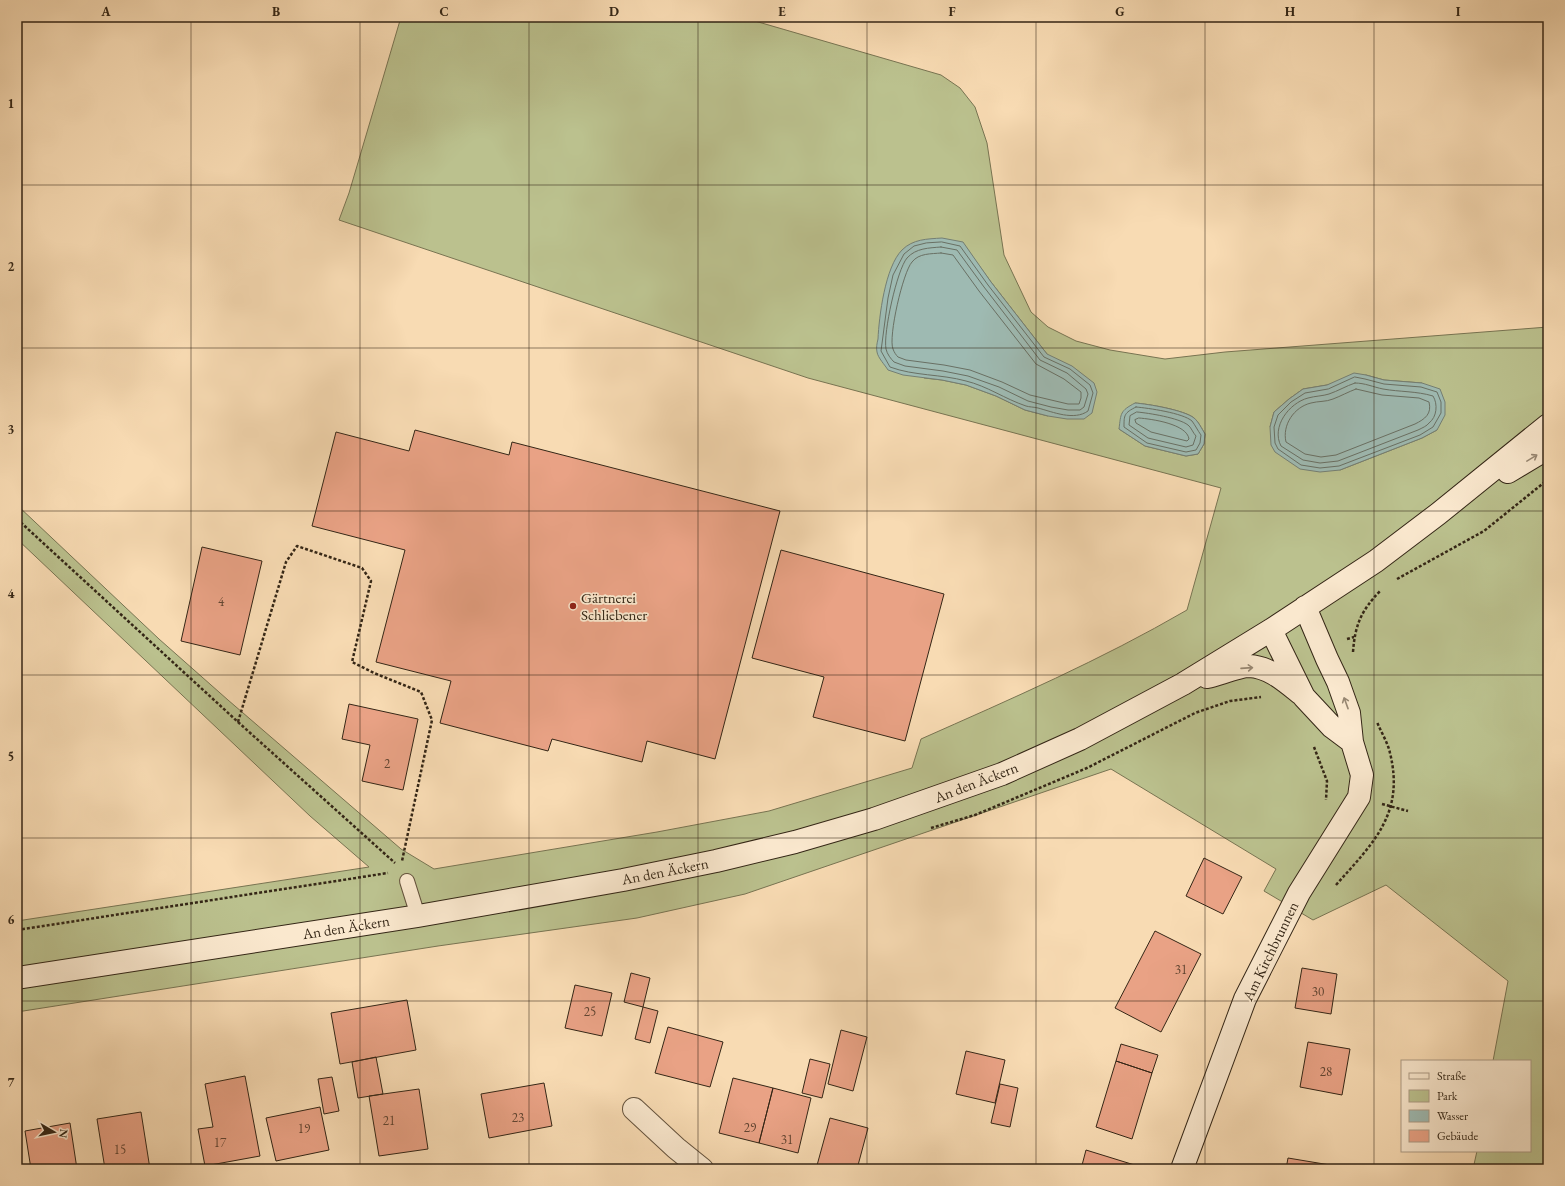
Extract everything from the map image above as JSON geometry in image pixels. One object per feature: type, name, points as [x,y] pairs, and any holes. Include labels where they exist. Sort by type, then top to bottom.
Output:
[{"type":"main road","points":[[1438,514],[1548,425]]},
{"type":"main road","points":[[1438,514],[1548,448]]},
{"type":"main road","name":"An den Äckern","points":[[17,978],[418,916],[623,880],[716,861],[795,842],[874,818],[1002,774],[1080,739],[1183,684],[1271,630],[1376,561],[1438,514]]},
{"type":"main road","name":"Am Kirchbrunnen","points":[[1182,1169],[1245,999],[1299,893],[1359,797],[1362,775],[1352,742],[1349,713],[1338,682],[1305,607]]},
{"type":"main road","points":[[1271,630],[1304,697]]},
{"type":"main road","points":[[1183,684],[1248,666],[1266,670],[1282,679],[1304,697],[1332,727],[1352,742]]},
{"type":"main road","points":[[634,1109],[674,1159],[702,1169]]},
{"type":"lane","points":[[407,881],[418,916]]},
{"type":"path","points":[[1397,579],[1484,531],[1548,479]]},
{"type":"path","points":[[17,519],[238,722],[400,868],[432,720],[421,692],[374,674],[352,662],[371,581],[362,568],[297,546],[286,562],[238,722]]},
{"type":"path","points":[[1354,637],[1359,620],[1367,604],[1384,587]]},
{"type":"path","points":[[1313,744],[1327,781],[1325,804]]},
{"type":"path","points":[[17,930],[402,871],[407,881]]},
{"type":"green space","points":[[401,17],[741,17],[941,75],[960,88],[975,107],[987,143],[1004,255],[1031,312],[1048,327],[1076,341],[1110,350],[1165,359],[1225,352],[1548,327],[1548,1169],[1473,1169],[1477,1152],[1531,1152],[1531,1060],[1493,1060],[1508,981],[1386,885],[1313,920],[1264,891],[1276,869],[1111,769],[745,894],[637,918],[438,946],[17,1012],[17,921],[369,867],[310,816],[17,539],[17,505],[159,639],[228,700],[401,849],[434,869],[657,832],[769,811],[912,768],[921,739],[1022,694],[1122,646],[1187,610],[1221,488],[808,378],[339,220],[349,193]],"holes":[[[962,242],[1047,354],[1048,416],[1025,410],[996,396],[966,385],[924,378]],[[1366,375],[1384,380],[1422,383],[1437,430],[1422,438],[1340,470],[1270,427],[1274,412],[1303,389],[1327,385]],[[1135,403],[1182,412],[1194,418],[1205,434],[1204,444],[1198,454],[1186,456],[1145,446],[1119,429]]]},
{"type":"water","points":[[942,238],[963,242],[991,282],[1047,354],[1072,366],[1094,383],[1097,392],[1092,413],[1084,419],[1067,419],[1048,416],[1025,410],[996,396],[966,385],[903,375],[888,370],[879,357],[877,347],[884,293],[891,268],[896,258],[906,246],[920,240]]},
{"type":"water","points":[[1354,373],[1384,380],[1422,383],[1440,389],[1445,402],[1445,415],[1437,430],[1422,438],[1340,470],[1320,472],[1300,469],[1275,452],[1271,445],[1270,427],[1274,412],[1303,389],[1327,385]]},
{"type":"water","points":[[1135,403],[1182,412],[1194,418],[1205,434],[1204,444],[1198,454],[1186,456],[1145,446],[1119,429],[1122,413],[1126,408]]},
{"type":"building","name":"Gärtnerei Schliebener","points":[[415,430],[509,455],[512,442],[780,511],[715,759],[647,741],[642,762],[552,739],[548,751],[440,723],[451,681],[376,662],[405,550],[312,526],[336,432],[409,451]]},
{"type":"building","points":[[202,547],[262,561],[240,655],[181,641]]},
{"type":"building","points":[[781,550],[944,594],[905,741],[813,717],[824,677],[752,658]]},
{"type":"building","points":[[349,704],[418,719],[403,790],[362,781],[370,745],[342,739]]},
{"type":"building","points":[[1204,858],[1242,877],[1223,914],[1186,896]]},
{"type":"building","points":[[1155,931],[1201,954],[1161,1032],[1115,1008]]},
{"type":"building","points":[[1302,968],[1337,974],[1331,1014],[1295,1008]]},
{"type":"building","points":[[631,973],[650,978],[643,1007],[624,1002]]},
{"type":"building","points":[[575,985],[612,993],[602,1036],[565,1028]]},
{"type":"building","points":[[407,1000],[416,1050],[340,1064],[331,1013]]},
{"type":"building","points":[[643,1007],[658,1011],[650,1043],[635,1039]]},
{"type":"building","points":[[668,1027],[723,1042],[710,1087],[655,1073]]},
{"type":"building","points":[[841,1030],[867,1037],[853,1091],[828,1084]]},
{"type":"building","points":[[1308,1042],[1350,1049],[1342,1095],[1300,1087]]},
{"type":"building","points":[[1121,1044],[1158,1055],[1152,1073],[1116,1061]]},
{"type":"building","points":[[966,1051],[1005,1060],[995,1103],[956,1094]]},
{"type":"building","points":[[376,1057],[383,1094],[358,1098],[352,1062]]},
{"type":"building","points":[[810,1059],[830,1064],[822,1098],[802,1093]]},
{"type":"building","points":[[1116,1061],[1152,1073],[1132,1139],[1096,1127]]},
{"type":"building","points":[[245,1076],[260,1156],[205,1166],[198,1129],[213,1127],[205,1084]]},
{"type":"building","points":[[332,1077],[339,1111],[324,1114],[318,1079]]},
{"type":"building","points":[[733,1078],[773,1088],[759,1143],[719,1133]]},
{"type":"building","points":[[544,1083],[552,1126],[489,1138],[481,1094]]},
{"type":"building","points":[[1000,1084],[1018,1088],[1010,1127],[991,1123]]},
{"type":"building","points":[[773,1088],[811,1098],[798,1153],[759,1143]]},
{"type":"building","points":[[419,1089],[428,1149],[379,1156],[369,1096]]},
{"type":"building","points":[[320,1107],[329,1150],[276,1161],[266,1118]]},
{"type":"building","points":[[141,1112],[150,1169],[105,1169],[97,1119]]},
{"type":"building","points":[[830,1118],[868,1128],[857,1169],[816,1169]]},
{"type":"building","points":[[70,1123],[77,1169],[31,1169],[25,1131]]},
{"type":"building","points":[[1086,1150],[1141,1167],[1140,1169],[1081,1169]]},
{"type":"building","points":[[1288,1158],[1330,1165],[1330,1169],[1286,1169]]},
{"type":"place","name":"Gärtnerei Schliebener","points":[[573,606]]}]
